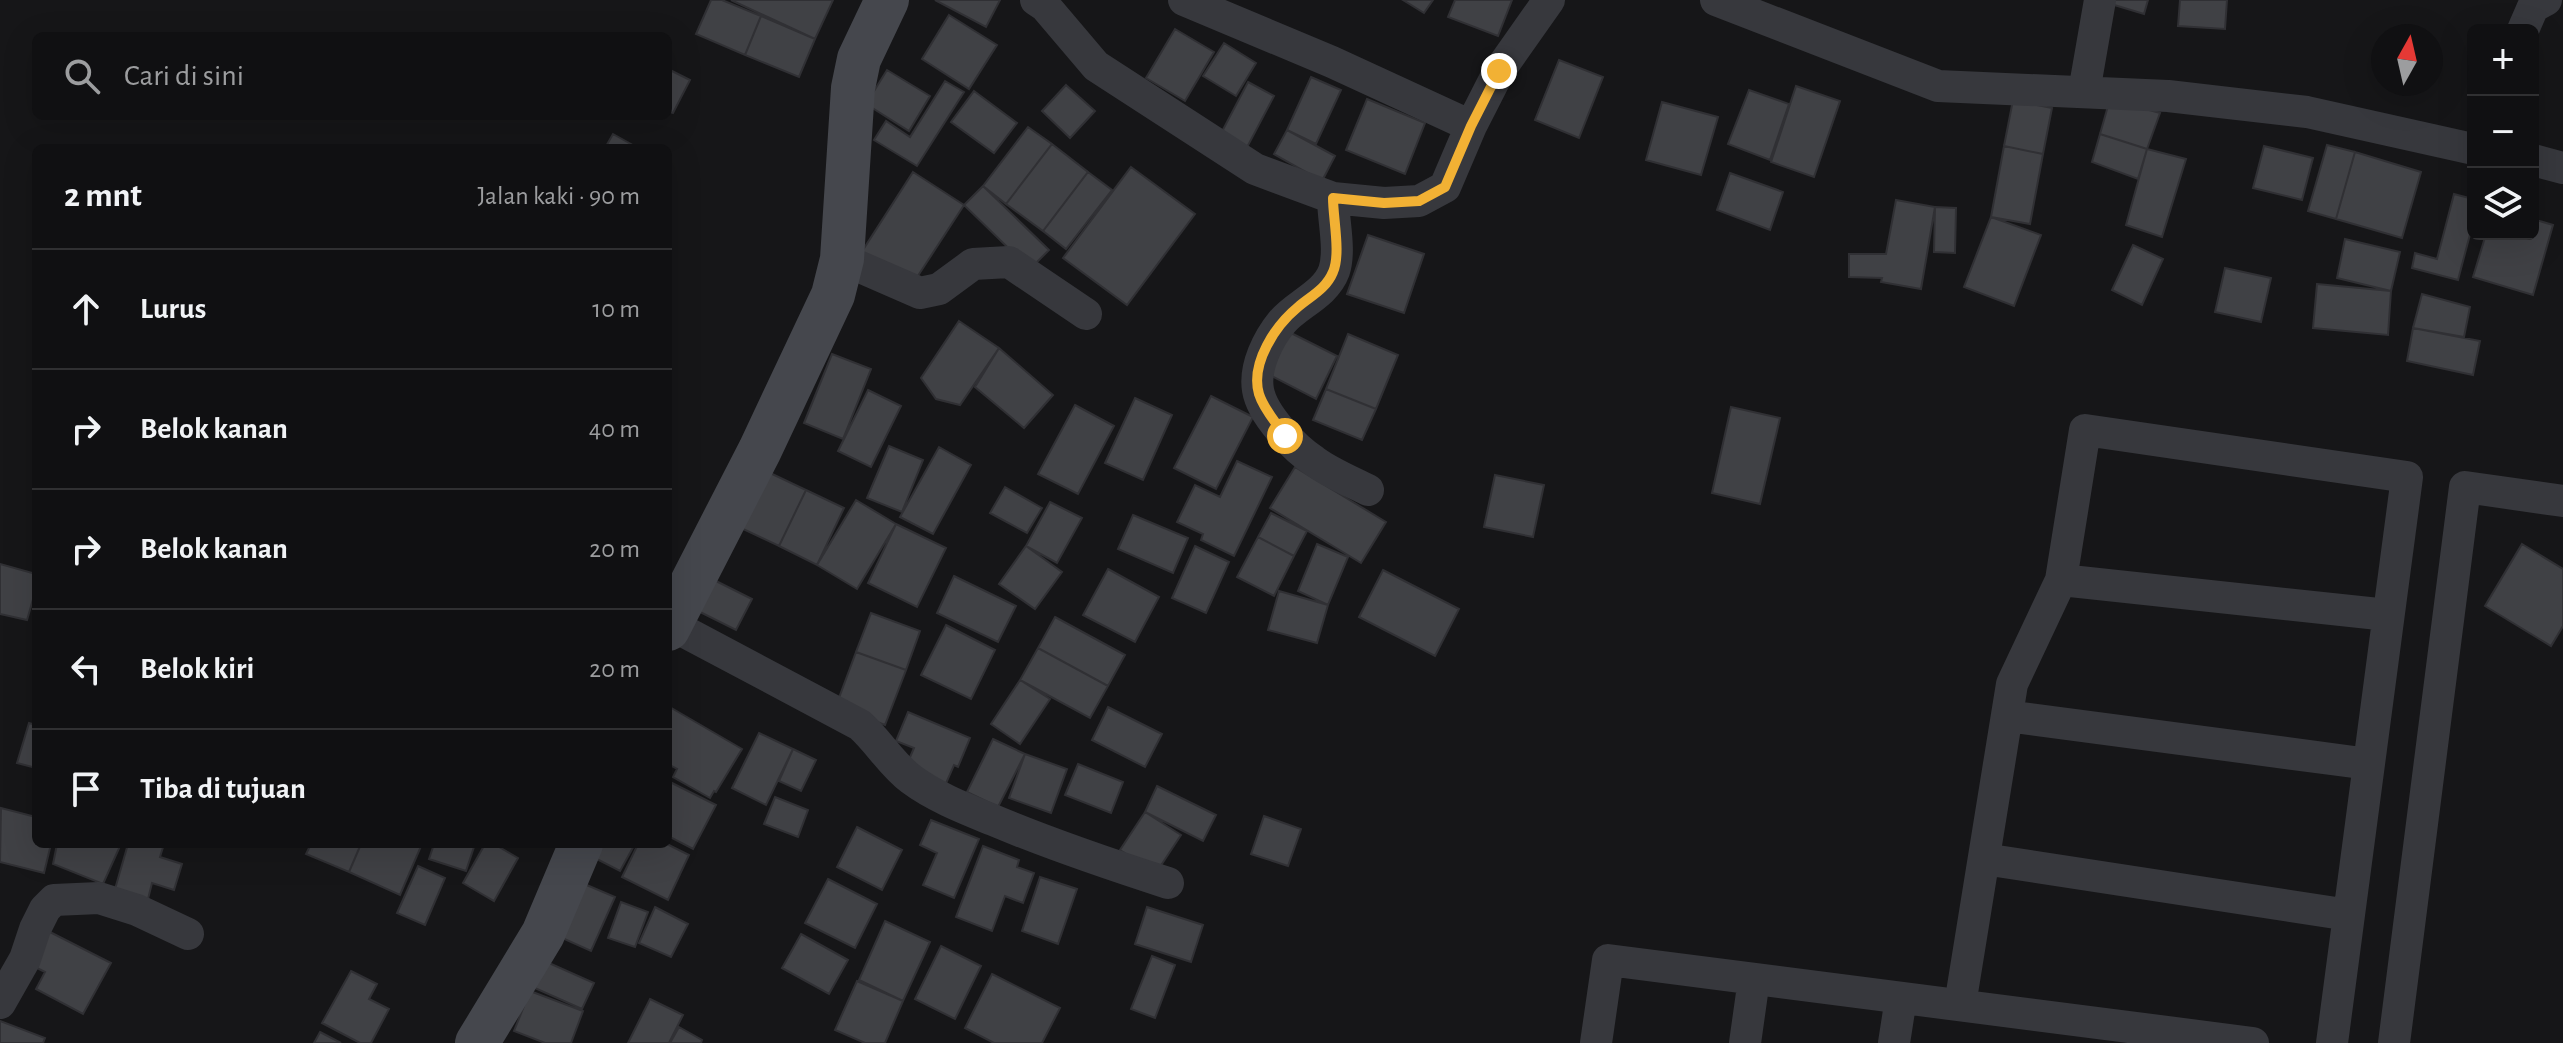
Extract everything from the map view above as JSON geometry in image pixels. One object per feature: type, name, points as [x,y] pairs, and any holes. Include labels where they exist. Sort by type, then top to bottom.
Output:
[{"type":"main road","points":[[672,620],[833,295],[842,259],[853,88],[859,59],[887,0]]},
{"type":"main road","points":[[477,1043],[543,934],[579,848]]},
{"type":"street","points":[[1036,0],[1045,6],[1096,66],[1255,169],[1333,198],[1384,203],[1419,201],[1445,187],[1499,71],[1549,0]]},
{"type":"street","points":[[1184,0],[1332,62],[1471,126]]},
{"type":"street","points":[[2084,92],[2100,0]]},
{"type":"street","points":[[2526,24],[2533,7],[2546,0]]},
{"type":"street","points":[[1727,2],[1938,86],[2168,96],[2307,112],[2467,148]]},
{"type":"street","points":[[2539,162],[2563,168]]},
{"type":"street","points":[[1333,198],[1334,271],[1320,291],[1283,321],[1270,340],[1259,370],[1258,390],[1265,408],[1313,461],[1368,490]]},
{"type":"street","points":[[842,259],[920,293],[939,289],[973,264],[1009,262],[1086,314]]},
{"type":"street","points":[[1960,1005],[2012,684],[2061,580],[2085,430],[2407,477],[2332,1043]]},
{"type":"street","points":[[2394,1043],[2465,487],[2563,501]]},
{"type":"street","points":[[2061,580],[2388,615]]},
{"type":"street","points":[[672,628],[860,725],[876,738],[896,766],[913,781],[962,807],[1050,844],[1168,883]]},
{"type":"street","points":[[2007,716],[2369,764]]},
{"type":"street","points":[[1984,859],[2349,915]]},
{"type":"street","points":[[0,1003],[25,959],[45,909],[54,900],[99,898],[137,910],[188,934]]},
{"type":"street","points":[[1596,1043],[1608,960],[1960,1005],[2041,1030],[2253,1043]]},
{"type":"street","points":[[1745,1043],[1754,979]]},
{"type":"street","points":[[1894,1043],[1901,998]]},
{"type":"building","points":[[711,0],[722,0],[761,16],[745,55],[696,34]]},
{"type":"building","points":[[731,0],[833,0],[815,39]]},
{"type":"building","points":[[935,0],[1000,0],[986,27]]},
{"type":"building","points":[[1403,0],[1433,0],[1424,13]]},
{"type":"building","points":[[1455,0],[1512,0],[1498,36],[1448,17]]},
{"type":"building","points":[[2112,0],[2148,0],[2144,14],[2111,4]]},
{"type":"building","points":[[2180,0],[2227,0],[2225,29],[2178,26]]},
{"type":"building","points":[[949,15],[997,45],[969,89],[922,59]]},
{"type":"building","points":[[761,16],[815,39],[799,77],[745,55]]},
{"type":"building","points":[[1175,29],[1214,52],[1185,101],[1146,78]]},
{"type":"building","points":[[1224,43],[1256,63],[1236,96],[1203,76]]},
{"type":"building","points":[[1559,60],[1603,77],[1579,138],[1535,120]]},
{"type":"building","points":[[887,70],[930,96],[909,131],[866,104]]},
{"type":"building","points":[[672,71],[690,80],[672,113]]},
{"type":"building","points":[[1311,77],[1341,90],[1316,144],[1287,130]]},
{"type":"building","points":[[945,81],[964,92],[917,166],[874,140],[886,121],[910,137]]},
{"type":"building","points":[[1248,82],[1274,96],[1243,155],[1217,141]]},
{"type":"building","points":[[1066,85],[1095,111],[1070,138],[1042,111]]},
{"type":"building","points":[[1796,86],[1840,101],[1814,177],[1771,162]]},
{"type":"building","points":[[1749,90],[1789,104],[1770,160],[1728,144]]},
{"type":"building","points":[[974,91],[1017,123],[994,153],[951,122]]},
{"type":"building","points":[[1367,99],[1425,123],[1405,174],[1346,150]]},
{"type":"building","points":[[2110,99],[2160,113],[2147,149],[2100,134]]},
{"type":"building","points":[[2013,100],[2052,108],[2043,154],[2004,146]]},
{"type":"building","points":[[1662,102],[1718,117],[1701,175],[1646,160]]},
{"type":"building","points":[[1028,127],[1052,144],[1006,204],[983,186]]},
{"type":"building","points":[[1287,130],[1335,156],[1322,181],[1274,154]]},
{"type":"building","points":[[613,134],[631,144],[607,144]]},
{"type":"building","points":[[2100,134],[2147,149],[2138,179],[2092,162]]},
{"type":"building","points":[[1052,144],[1088,172],[1043,231],[1006,204]]},
{"type":"building","points":[[2327,145],[2355,152],[2336,219],[2308,211]]},
{"type":"building","points":[[2004,146],[2043,154],[2030,224],[1991,217]]},
{"type":"building","points":[[2264,146],[2313,158],[2302,200],[2253,188]]},
{"type":"building","points":[[2147,149],[2186,159],[2162,237],[2126,225]]},
{"type":"building","points":[[2355,152],[2421,172],[2402,238],[2336,219]]},
{"type":"building","points":[[1131,167],[1195,214],[1127,305],[1063,258]]},
{"type":"building","points":[[913,172],[964,205],[912,285],[861,253]]},
{"type":"building","points":[[1088,172],[1112,190],[1066,249],[1043,231]]},
{"type":"building","points":[[1730,173],[1783,192],[1770,230],[1717,210]]},
{"type":"building","points":[[983,186],[1049,250],[1030,269],[964,205]]},
{"type":"building","points":[[2454,194],[2467,197],[2469,240],[2458,280],[2412,268],[2415,253],[2437,259]]},
{"type":"building","points":[[1896,200],[1935,207],[1921,289],[1881,282],[1882,278],[1849,277],[1849,254],[1886,254]]},
{"type":"building","points":[[1935,207],[1956,208],[1955,253],[1934,252]]},
{"type":"building","points":[[1991,217],[2041,235],[2014,306],[1964,287]]},
{"type":"building","points":[[2539,221],[2553,225],[2533,295],[2473,277],[2484,240],[2539,240]]},
{"type":"building","points":[[1368,235],[1424,254],[1404,313],[1347,294]]},
{"type":"building","points":[[2345,239],[2400,252],[2391,291],[2337,278]]},
{"type":"building","points":[[2133,245],[2163,259],[2142,305],[2112,290]]},
{"type":"building","points":[[2225,268],[2271,278],[2261,322],[2215,312]]},
{"type":"building","points":[[2317,284],[2391,291],[2388,335],[2313,328]]},
{"type":"building","points":[[2422,294],[2470,307],[2464,337],[2413,328]]},
{"type":"building","points":[[959,321],[999,348],[960,405],[936,399],[921,378]]},
{"type":"building","points":[[2413,328],[2480,341],[2473,375],[2407,361]]},
{"type":"building","points":[[1287,331],[1337,356],[1316,399],[1266,373]]},
{"type":"building","points":[[1348,334],[1398,355],[1376,409],[1326,389]]},
{"type":"building","points":[[999,348],[1053,395],[1024,428],[975,387]]},
{"type":"building","points":[[832,354],[871,369],[843,439],[804,423]]},
{"type":"building","points":[[1326,389],[1376,409],[1362,440],[1313,420]]},
{"type":"building","points":[[868,390],[901,406],[871,467],[838,451]]},
{"type":"building","points":[[1211,396],[1253,417],[1216,489],[1174,468]]},
{"type":"building","points":[[1135,398],[1172,415],[1143,480],[1105,463]]},
{"type":"building","points":[[1075,405],[1114,426],[1078,494],[1038,474]]},
{"type":"building","points":[[1731,407],[1780,418],[1760,504],[1712,493]]},
{"type":"building","points":[[889,446],[923,460],[902,512],[867,498]]},
{"type":"building","points":[[939,447],[971,465],[933,534],[900,517]]},
{"type":"building","points":[[1237,461],[1272,477],[1234,556],[1201,540],[1203,534],[1177,522],[1195,485],[1220,497]]},
{"type":"building","points":[[1295,467],[1386,522],[1361,563],[1270,508]]},
{"type":"building","points":[[768,472],[806,490],[779,546],[741,528]]},
{"type":"building","points":[[1495,475],[1544,485],[1533,537],[1484,527]]},
{"type":"building","points":[[1005,487],[1042,508],[1027,533],[990,513]]},
{"type":"building","points":[[806,490],[844,508],[817,565],[779,546]]},
{"type":"building","points":[[856,500],[896,524],[857,589],[817,565]]},
{"type":"building","points":[[1050,502],[1082,518],[1057,563],[1026,546]]},
{"type":"building","points":[[1271,513],[1307,531],[1294,556],[1258,537]]},
{"type":"building","points":[[1133,515],[1188,538],[1173,573],[1118,549]]},
{"type":"building","points":[[896,524],[946,548],[917,607],[868,583]]},
{"type":"building","points":[[1258,537],[1294,556],[1274,596],[1237,577]]},
{"type":"building","points":[[1317,544],[1348,557],[1328,605],[1298,591]]},
{"type":"building","points":[[2522,544],[2563,569],[2563,626],[2551,646],[2485,606]]},
{"type":"building","points":[[1026,546],[1062,572],[1035,609],[999,584]]},
{"type":"building","points":[[1195,546],[1229,562],[1206,613],[1172,598]]},
{"type":"building","points":[[0,564],[32,573],[32,603],[27,620],[0,614]]},
{"type":"building","points":[[1108,569],[1159,597],[1135,642],[1083,615]]},
{"type":"building","points":[[1383,570],[1459,609],[1435,656],[1359,617]]},
{"type":"building","points":[[954,576],[1016,606],[998,642],[937,613]]},
{"type":"building","points":[[708,577],[752,599],[736,630],[692,608]]},
{"type":"building","points":[[1279,591],[1328,605],[1317,643],[1268,630]]},
{"type":"building","points":[[871,613],[920,631],[906,670],[856,652]]},
{"type":"building","points":[[1055,617],[1125,655],[1108,686],[1038,648]]},
{"type":"building","points":[[946,625],[995,650],[971,699],[921,675]]},
{"type":"building","points":[[1038,648],[1108,686],[1090,718],[1020,680]]},
{"type":"building","points":[[856,652],[906,670],[885,725],[836,706]]},
{"type":"building","points":[[1020,680],[1050,699],[1020,744],[991,724]]},
{"type":"building","points":[[1108,707],[1162,734],[1145,767],[1092,740]]},
{"type":"building","points":[[672,708],[742,749],[710,798],[673,777],[677,769],[672,766]]},
{"type":"building","points":[[908,712],[970,738],[958,767],[954,765],[944,788],[904,771],[914,748],[896,741]]},
{"type":"building","points":[[29,723],[32,724],[32,767],[17,763]]},
{"type":"building","points":[[759,733],[793,749],[766,805],[732,788]]},
{"type":"building","points":[[993,739],[1025,754],[998,807],[967,792]]},
{"type":"building","points":[[793,749],[816,760],[801,791],[779,781]]},
{"type":"building","points":[[1025,754],[1067,769],[1051,813],[1009,798]]},
{"type":"building","points":[[1078,764],[1123,782],[1111,813],[1065,795]]},
{"type":"building","points":[[672,783],[716,805],[693,849],[672,838]]},
{"type":"building","points":[[1157,786],[1216,815],[1203,841],[1145,812]]},
{"type":"building","points":[[775,797],[808,810],[798,837],[764,824]]},
{"type":"building","points":[[1,808],[32,816],[32,848],[50,848],[44,873],[0,862]]},
{"type":"building","points":[[1145,812],[1181,835],[1156,873],[1120,850]]},
{"type":"building","points":[[1264,816],[1301,829],[1288,866],[1251,854]]},
{"type":"building","points":[[931,820],[979,839],[954,898],[923,885],[937,853],[920,845]]},
{"type":"building","points":[[857,827],[902,850],[882,890],[837,867]]},
{"type":"building","points":[[672,846],[689,855],[668,900],[622,877],[636,848]]},
{"type":"building","points":[[983,846],[1019,860],[1017,867],[1034,873],[1023,903],[1005,896],[992,931],[956,917]]},
{"type":"building","points":[[56,848],[119,848],[103,884],[53,864]]},
{"type":"building","points":[[127,848],[163,848],[160,857],[182,864],[174,890],[152,883],[148,899],[115,889]]},
{"type":"building","points":[[309,848],[359,848],[349,872],[306,854]]},
{"type":"building","points":[[359,848],[420,848],[400,895],[349,872]]},
{"type":"building","points":[[433,848],[474,848],[466,871],[429,859]]},
{"type":"building","points":[[483,848],[501,848],[518,858],[494,901],[463,883]]},
{"type":"building","points":[[591,848],[633,848],[620,871],[587,854]]},
{"type":"building","points":[[418,866],[445,878],[425,925],[397,913]]},
{"type":"building","points":[[1040,877],[1077,889],[1058,944],[1022,931]]},
{"type":"building","points":[[828,879],[877,904],[855,948],[805,923]]},
{"type":"building","points":[[575,880],[615,897],[591,951],[551,933]]},
{"type":"building","points":[[621,902],[648,912],[635,947],[608,938]]},
{"type":"building","points":[[655,907],[688,924],[671,957],[639,943]]},
{"type":"building","points":[[1147,907],[1203,925],[1191,962],[1135,944]]},
{"type":"building","points":[[885,921],[930,942],[903,1001],[859,980]]},
{"type":"building","points":[[46,930],[111,963],[83,1014],[36,989],[45,972],[29,964]]},
{"type":"building","points":[[801,934],[848,960],[829,994],[782,968]]},
{"type":"building","points":[[941,946],[981,966],[955,1019],[915,999]]},
{"type":"building","points":[[1152,956],[1175,965],[1155,1018],[1131,1009]]},
{"type":"building","points":[[540,959],[594,983],[582,1009],[528,985]]},
{"type":"building","points":[[351,971],[377,984],[369,999],[389,1009],[371,1043],[360,1043],[322,1023]]},
{"type":"building","points":[[992,974],[1060,1008],[1042,1043],[994,1043],[965,1028]]},
{"type":"building","points":[[857,981],[903,1001],[885,1043],[865,1043],[835,1030]]},
{"type":"building","points":[[530,991],[583,1011],[571,1043],[545,1043],[514,1031]]},
{"type":"building","points":[[650,999],[683,1015],[669,1043],[628,1043]]},
{"type":"building","points":[[0,1021],[45,1038],[43,1043],[0,1043]]},
{"type":"building","points":[[679,1027],[702,1040],[701,1043],[670,1043]]},
{"type":"building","points":[[320,1032],[341,1043],[314,1043]]},
{"type":"route","points":[[1285,436],[1265,408],[1258,390],[1259,370],[1270,340],[1283,321],[1320,291],[1334,271],[1333,198],[1384,203],[1419,201],[1445,187],[1499,71]]}]
